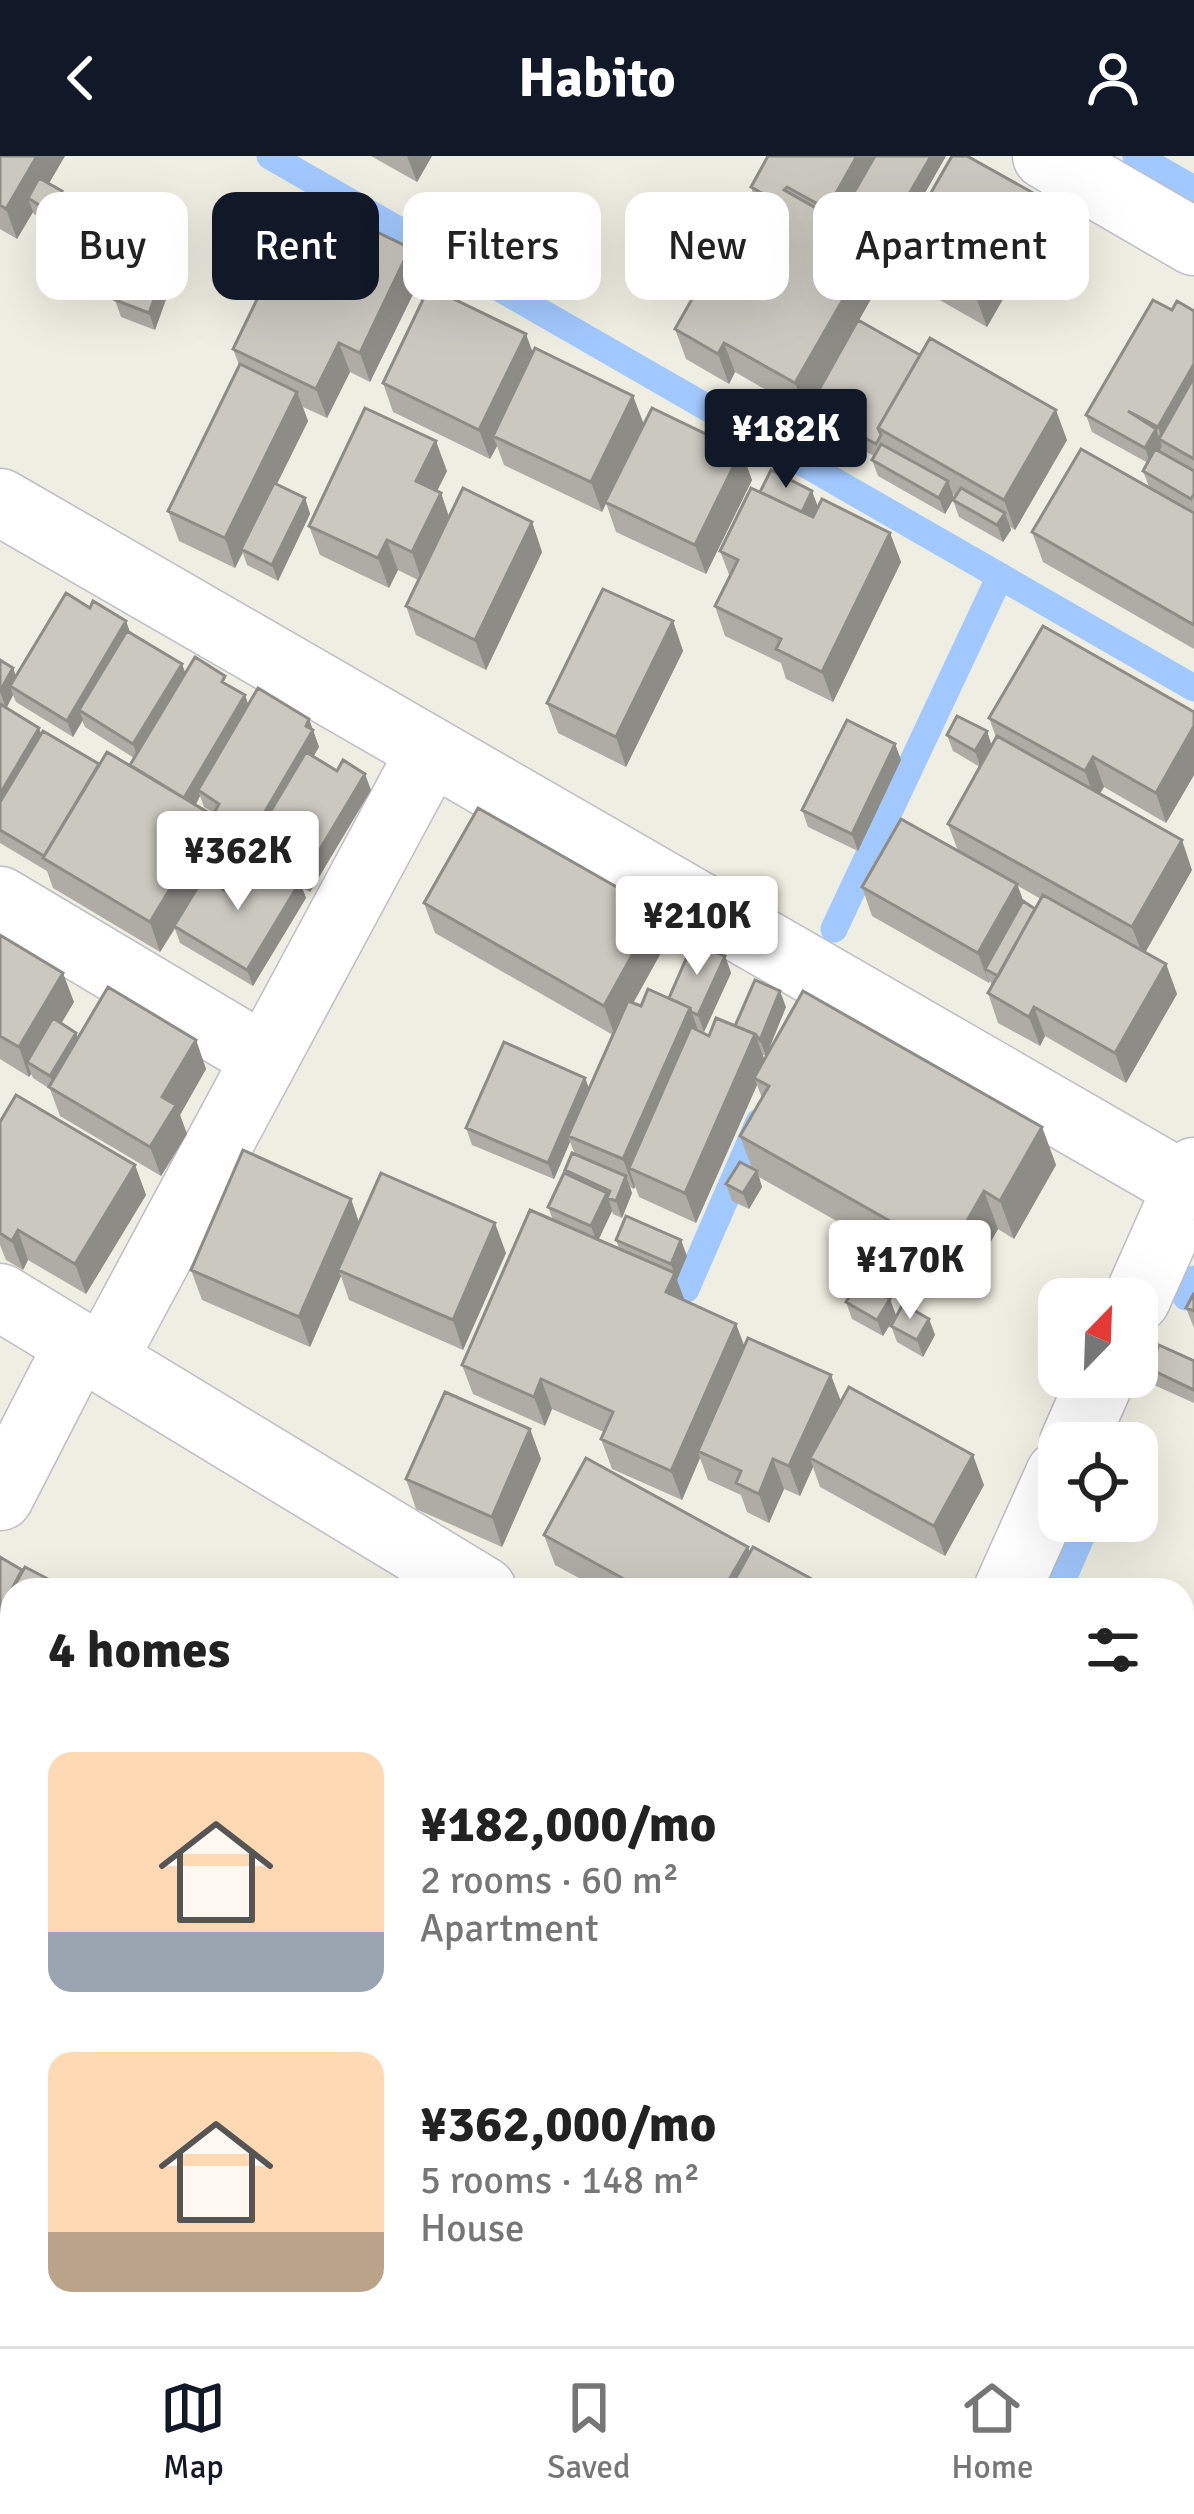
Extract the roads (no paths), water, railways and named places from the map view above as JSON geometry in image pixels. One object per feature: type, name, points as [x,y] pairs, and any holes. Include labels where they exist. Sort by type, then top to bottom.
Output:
[{"type":"street","points":[[1046,156],[1194,242]]},
{"type":"street","points":[[4,512],[1191,1179],[1146,1278]]},
{"type":"street","points":[[0,1497],[265,1058],[430,752]]},
{"type":"street","points":[[0,900],[265,1058]]},
{"type":"street","points":[[0,1297],[463,1578]]},
{"type":"street","points":[[1012,1578],[1038,1521]]},
{"type":"waterway","points":[[270,156],[1194,688]]},
{"type":"waterway","points":[[1136,156],[1194,189]]},
{"type":"waterway","points":[[834,929],[1000,576]]},
{"type":"waterway","points":[[686,1289],[759,1122]]},
{"type":"waterway","points":[[1186,1297],[1194,1279]]},
{"type":"waterway","points":[[1063,1578],[1079,1542]]}]
